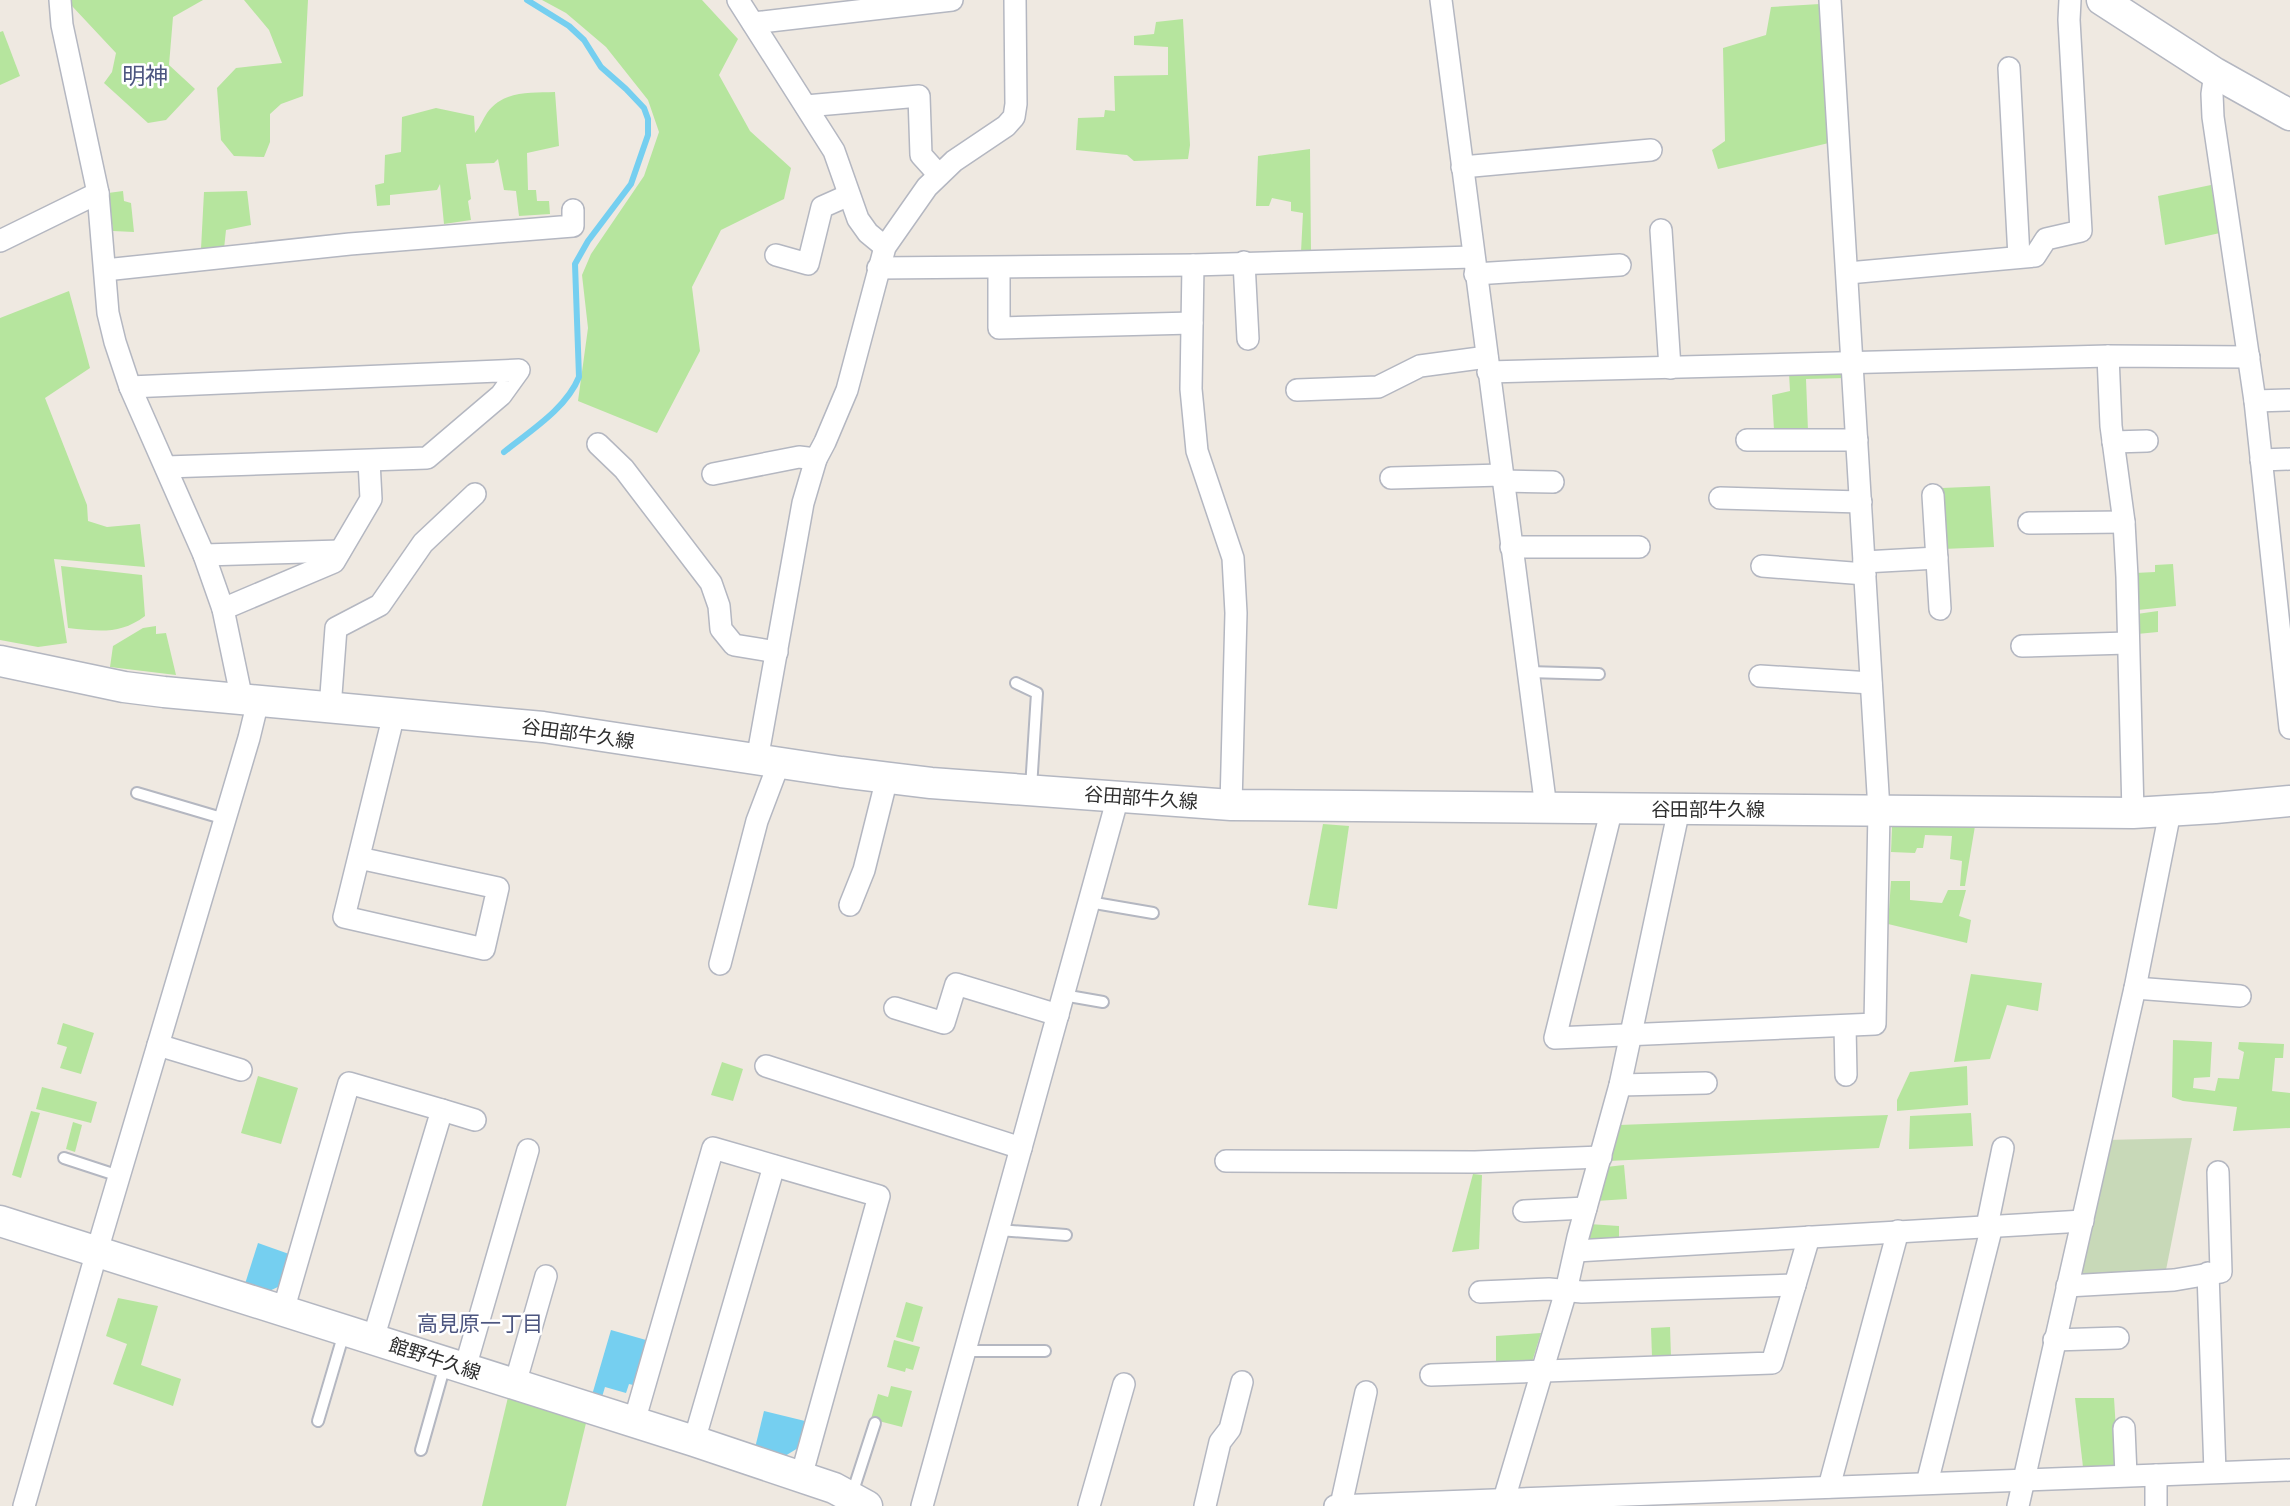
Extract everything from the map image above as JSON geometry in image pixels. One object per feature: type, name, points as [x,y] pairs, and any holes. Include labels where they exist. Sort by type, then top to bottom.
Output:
[{"type":"main road","points":[[2102,0],[2215,73],[2290,115]]},
{"type":"main road","name":"谷田部牛久線","points":[[0,662],[124,687],[543,727],[887,778],[1231,805],[2133,813],[2290,801]]},
{"type":"main road","name":"館野牛久線","points":[[0,1222],[694,1441],[802,1477],[859,1501]]},
{"type":"street","points":[[24,1506],[254,721],[223,609],[204,555],[114,342],[98,193],[62,24],[60,0]]},
{"type":"street","points":[[738,0],[834,151],[858,219],[885,247]]},
{"type":"street","points":[[753,23],[952,0]]},
{"type":"street","points":[[720,964],[757,821],[768,762],[777,652],[803,503],[816,459],[847,390],[885,247],[927,187],[954,161],[1006,126],[1014,117],[1015,0]]},
{"type":"street","points":[[1441,0],[1546,808]]},
{"type":"street","points":[[1612,808],[1555,1038],[1875,1024],[1879,810],[1830,0]]},
{"type":"street","points":[[1848,273],[2035,256],[2046,239],[2081,231],[2070,0]]},
{"type":"street","points":[[2009,68],[2019,257]]},
{"type":"street","points":[[2215,73],[2212,91],[2213,117],[2249,357],[2261,460],[2282,564],[2290,728]]},
{"type":"street","points":[[806,106],[919,96],[922,155],[939,175]]},
{"type":"street","points":[[1462,167],[1651,150]]},
{"type":"street","points":[[0,241],[98,193]]},
{"type":"street","points":[[776,255],[808,264],[822,207],[849,195]]},
{"type":"street","points":[[105,271],[350,244],[573,226],[573,210]]},
{"type":"street","points":[[1661,230],[1670,368]]},
{"type":"street","points":[[1244,262],[1248,339]]},
{"type":"street","points":[[878,268],[1193,265],[1244,262],[1620,265]]},
{"type":"street","points":[[1193,265],[1191,389],[1197,450],[1233,558],[1236,613],[1231,805]]},
{"type":"street","points":[[999,268],[999,328],[1192,323]]},
{"type":"street","points":[[1297,390],[1378,387],[1420,366],[1670,368],[2108,356],[2249,357]]},
{"type":"street","points":[[2108,356],[2113,442],[2124,522],[2133,813]]},
{"type":"street","points":[[131,387],[519,370],[501,395],[427,458],[166,467]]},
{"type":"street","points":[[2255,401],[2290,400]]},
{"type":"street","points":[[1747,440],[1857,440]]},
{"type":"street","points":[[2113,442],[2147,441]]},
{"type":"street","points":[[598,444],[624,469],[711,583],[719,606],[721,629],[734,645],[777,652]]},
{"type":"street","points":[[713,474],[799,457],[816,459]]},
{"type":"street","points":[[2261,460],[2290,459]]},
{"type":"street","points":[[223,609],[334,562],[371,499],[369,461]]},
{"type":"street","points":[[1391,478],[1503,478],[1553,482]]},
{"type":"street","points":[[330,708],[336,628],[380,605],[423,543],[475,494]]},
{"type":"street","points":[[1933,495],[1940,609]]},
{"type":"street","points":[[1720,498],[1861,502]]},
{"type":"street","points":[[2029,523],[2124,522]]},
{"type":"street","points":[[1511,547],[1639,547]]},
{"type":"street","points":[[204,555],[340,551]]},
{"type":"street","points":[[1762,566],[1865,568],[1937,558]]},
{"type":"street","points":[[2022,646],[2128,643]]},
{"type":"street","points":[[1759,676],[1871,683]]},
{"type":"street","points":[[359,858],[498,888],[484,949],[344,917],[394,714]]},
{"type":"street","points":[[850,905],[864,870],[887,778]]},
{"type":"street","points":[[922,1506],[1118,797]]},
{"type":"street","points":[[1502,1504],[1566,1291],[1620,1085],[1679,809]]},
{"type":"street","points":[[2018,1506],[2135,988],[2170,812]]},
{"type":"street","points":[[895,1008],[944,1023],[956,984],[1060,1005]]},
{"type":"street","points":[[2135,988],[2240,996]]},
{"type":"street","points":[[1845,1026],[1846,1075]]},
{"type":"street","points":[[159,1045],[242,1070]]},
{"type":"street","points":[[766,1066],[1021,1148]]},
{"type":"street","points":[[283,1311],[349,1083],[475,1120]]},
{"type":"street","points":[[1620,1085],[1706,1083]]},
{"type":"street","points":[[373,1339],[442,1110]]},
{"type":"street","points":[[634,1422],[713,1148],[879,1196],[802,1477]]},
{"type":"street","points":[[1927,1483],[1989,1226],[2003,1148]]},
{"type":"street","points":[[456,1365],[528,1150]]},
{"type":"street","points":[[1226,1161],[1475,1162],[1601,1157]]},
{"type":"street","points":[[694,1441],[774,1166]]},
{"type":"street","points":[[2067,1286],[2174,1280],[2221,1272],[2218,1172]]},
{"type":"street","points":[[1524,1211],[1586,1208]]},
{"type":"street","points":[[1576,1251],[2083,1221]]},
{"type":"street","points":[[1829,1487],[1898,1231]]},
{"type":"street","points":[[1431,1375],[1772,1363],[1809,1237]]},
{"type":"street","points":[[2208,1273],[2215,1472]]},
{"type":"street","points":[[514,1384],[546,1276]]},
{"type":"street","points":[[1480,1292],[1549,1289],[1582,1292],[1795,1285]]},
{"type":"street","points":[[2054,1340],[2118,1338]]},
{"type":"street","points":[[1205,1506],[1220,1442],[1230,1429],[1242,1382]]},
{"type":"street","points":[[1089,1506],[1124,1384]]},
{"type":"street","points":[[1341,1505],[1366,1392]]},
{"type":"street","points":[[2124,1428],[2126,1475]]},
{"type":"street","points":[[1335,1506],[1795,1497],[1829,1487],[1851,1496],[1927,1483],[2290,1470]]},
{"type":"street","points":[[2156,1475],[2156,1506]]},
{"type":"lane","points":[[1528,672],[1599,674]]},
{"type":"lane","points":[[1016,683],[1037,693],[1031,790]]},
{"type":"lane","points":[[137,793],[225,819]]},
{"type":"lane","points":[[1089,902],[1153,914]]},
{"type":"lane","points":[[1060,1005],[1103,1002]]},
{"type":"lane","points":[[64,1158],[119,1176]]},
{"type":"lane","points":[[999,1230],[1066,1236]]},
{"type":"lane","points":[[318,1421],[344,1330]]},
{"type":"lane","points":[[965,1351],[1045,1351]]},
{"type":"lane","points":[[421,1450],[456,1365]]},
{"type":"lane","points":[[859,1501],[875,1423]]},
{"type":"green space","points":[[72,0],[203,0],[173,17],[169,65],[195,89],[166,120],[148,123],[104,83],[112,72],[116,53],[72,6]]},
{"type":"green space","points":[[244,0],[308,0],[303,96],[281,104],[270,114],[270,142],[264,157],[234,156],[221,140],[217,88],[236,68],[282,63],[269,30]]},
{"type":"green space","points":[[542,0],[702,0],[738,39],[719,75],[750,131],[791,168],[784,199],[721,230],[692,287],[700,351],[657,433],[578,401],[588,328],[582,275],[591,254],[644,176],[659,132],[648,100],[606,47],[566,13]]},
{"type":"green space","points":[[1820,4],[1833,142],[1718,169],[1712,150],[1725,141],[1723,48],[1766,35],[1771,7]]},
{"type":"green space","points":[[1183,19],[1190,145],[1188,159],[1134,161],[1127,155],[1076,150],[1078,118],[1104,117],[1105,110],[1115,111],[1114,76],[1168,75],[1168,47],[1134,45],[1134,36],[1154,34],[1156,22]]},
{"type":"green space","points":[[3,31],[20,76],[0,85],[0,32]]},
{"type":"green space","points":[[555,92],[559,146],[527,153],[528,190],[536,190],[537,201],[549,201],[550,214],[519,216],[516,191],[504,190],[498,159],[494,163],[466,164],[471,220],[444,224],[440,184],[437,190],[390,195],[390,205],[377,206],[375,185],[384,183],[385,155],[401,152],[402,117],[436,108],[474,116],[475,133],[487,113],[501,100],[518,94]]},
{"type":"green space","points":[[1310,149],[1311,252],[1301,252],[1303,213],[1291,211],[1291,202],[1272,198],[1269,206],[1256,206],[1258,156]]},
{"type":"green space","points":[[2211,185],[2220,233],[2165,245],[2158,196]]},
{"type":"green space","points":[[123,191],[124,201],[131,203],[134,232],[113,231],[108,193]]},
{"type":"green space","points":[[247,191],[251,225],[226,230],[224,249],[201,249],[204,192]]},
{"type":"green space","points":[[69,291],[90,368],[45,398],[87,505],[88,521],[107,527],[140,524],[145,567],[54,559],[67,643],[38,647],[0,640],[0,318]]},
{"type":"green space","points":[[1845,372],[1845,378],[1806,379],[1808,431],[1774,430],[1772,395],[1790,391],[1789,373]]},
{"type":"green space","points":[[1990,486],[1994,547],[1942,549],[1942,488]]},
{"type":"green space","points":[[2173,564],[2176,606],[2138,610],[2135,573],[2155,572],[2155,565]]},
{"type":"green space","points":[[61,566],[142,575],[145,616],[118,629],[99,631],[68,628]]},
{"type":"green space","points":[[2158,611],[2158,632],[2137,634],[2137,614]]},
{"type":"green space","points":[[156,626],[156,634],[166,633],[176,675],[110,667],[113,646],[143,628]]},
{"type":"green space","points":[[1323,824],[1349,826],[1337,909],[1308,905]]},
{"type":"green space","points":[[1975,826],[1965,886],[1960,886],[1962,861],[1950,859],[1952,836],[1925,835],[1923,848],[1917,848],[1915,853],[1891,852],[1892,827]]},
{"type":"green space","points":[[1891,881],[1910,881],[1910,900],[1942,903],[1948,890],[1966,890],[1959,916],[1971,920],[1967,943],[1888,924]]},
{"type":"green space","points":[[1971,974],[2042,983],[2038,1011],[2007,1005],[1990,1059],[1954,1062]]},
{"type":"green space","points":[[63,1023],[94,1033],[81,1074],[60,1068],[67,1047],[57,1044]]},
{"type":"green space","points":[[2173,1040],[2212,1042],[2210,1077],[2194,1078],[2193,1088],[2215,1091],[2218,1078],[2239,1079],[2244,1052],[2238,1049],[2239,1042],[2284,1044],[2283,1058],[2275,1058],[2272,1091],[2290,1093],[2290,1128],[2233,1131],[2237,1107],[2183,1101],[2172,1097]]},
{"type":"green space","points":[[722,1062],[743,1069],[733,1101],[711,1095]]},
{"type":"green space","points":[[1967,1066],[1968,1105],[1897,1111],[1897,1100],[1910,1072]]},
{"type":"green space","points":[[258,1076],[298,1088],[281,1144],[241,1133]]},
{"type":"green space","points":[[42,1087],[97,1102],[91,1123],[36,1109]]},
{"type":"green space","points":[[31,1111],[40,1113],[21,1178],[12,1175]]},
{"type":"green space","points":[[1971,1113],[1973,1146],[1909,1149],[1910,1116]]},
{"type":"green space","points":[[1888,1115],[1879,1148],[1608,1161],[1619,1125]]},
{"type":"green space","points":[[73,1122],[82,1125],[75,1152],[66,1149]]},
{"type":"green space","points":[[2192,1138],[2166,1270],[2076,1276],[2105,1140]]},
{"type":"green space","points":[[1624,1165],[1627,1199],[1596,1201],[1606,1167]]},
{"type":"green space","points":[[1473,1174],[1482,1175],[1479,1249],[1452,1252]]},
{"type":"green space","points":[[1589,1224],[1619,1226],[1619,1239],[1590,1241],[1587,1234]]},
{"type":"green space","points":[[118,1298],[158,1306],[141,1365],[181,1379],[173,1406],[113,1384],[127,1344],[106,1336]]},
{"type":"green space","points":[[906,1302],[923,1307],[913,1342],[896,1337]]},
{"type":"green space","points":[[1670,1327],[1671,1357],[1652,1357],[1651,1328]]},
{"type":"green space","points":[[1541,1333],[1532,1362],[1496,1363],[1496,1336]]},
{"type":"green space","points":[[894,1340],[920,1347],[913,1370],[906,1368],[905,1372],[887,1367]]},
{"type":"green space","points":[[891,1386],[912,1391],[902,1427],[871,1419],[878,1394],[888,1397]]},
{"type":"green space","points":[[509,1393],[587,1419],[566,1506],[482,1506]]},
{"type":"green space","points":[[2075,1398],[2114,1398],[2118,1462],[2113,1466],[2083,1467]]},
{"type":"water","points":[[258,1243],[289,1254],[280,1286],[265,1293],[244,1287]]},
{"type":"water","points":[[611,1330],[646,1340],[633,1385],[629,1384],[626,1393],[605,1387],[602,1397],[592,1395]]},
{"type":"water","points":[[764,1411],[805,1421],[798,1448],[785,1456],[755,1448]]},
{"type":"waterway","points":[[504,452],[556,409],[573,389],[579,377],[575,264],[588,241],[631,184],[648,135],[648,119],[644,108],[601,67],[584,40],[569,26],[527,0]]},
{"type":"district","name":"明神","points":[[145,76]]},
{"type":"district","name":"高見原一丁目","points":[[480,1323]]}]
